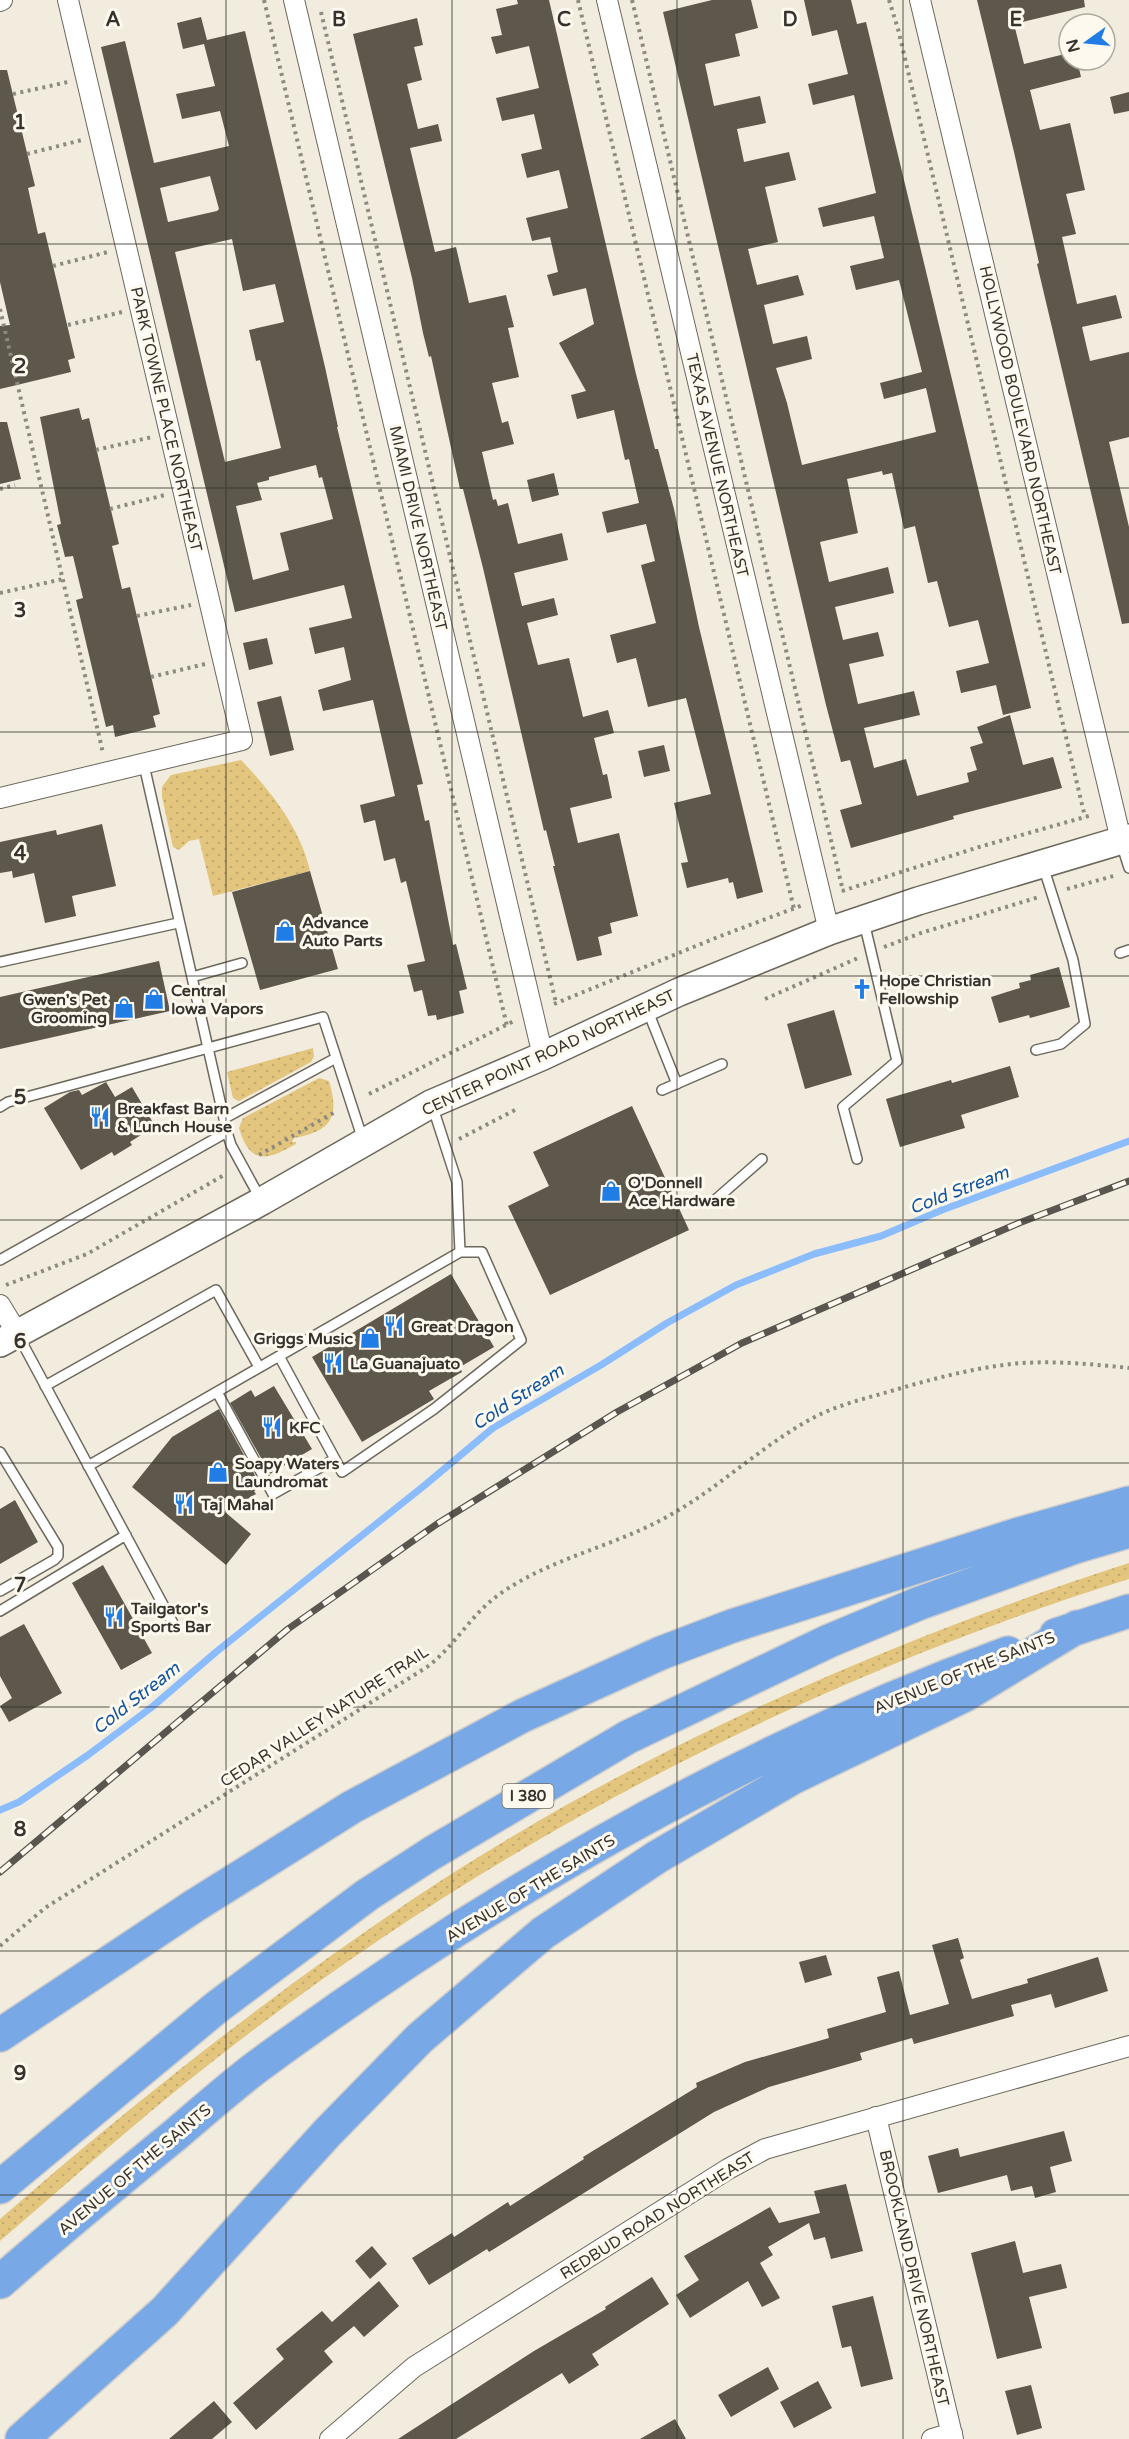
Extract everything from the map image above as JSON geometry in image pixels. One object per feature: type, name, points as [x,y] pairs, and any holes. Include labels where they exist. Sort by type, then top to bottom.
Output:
[{"type":"highway","points":[[0,2036],[194,1906],[352,1807],[522,1716],[661,1653],[732,1626],[1019,1534],[1129,1503]]},
{"type":"highway","name":"I 380","points":[[0,2187],[217,2007],[367,1895],[432,1853],[628,1737],[829,1641],[920,1603],[1075,1546],[1129,1531]]},
{"type":"highway","name":"AVENUE OF THE SAINTS","points":[[0,2282],[81,2211],[256,2068],[394,1970],[516,1893],[667,1807],[814,1734],[953,1673],[1077,1627],[1129,1611]]},
{"type":"highway","points":[[22,2439],[165,2311],[328,2132],[420,2038],[543,1933],[657,1857],[794,1777],[965,1695],[1077,1627]]},
{"type":"main road","name":"CENTER POINT ROAD NORTHEAST","points":[[8,1338],[262,1201],[431,1104],[543,1056],[646,1007],[829,931],[1125,839]]},
{"type":"street","name":"PARK TOWNE PLACE NORTHEAST","points":[[68,0],[242,740],[144,765]]},
{"type":"street","name":"MIAMI DRIVE NORTHEAST","points":[[294,0],[543,1056]]},
{"type":"street","name":"TEXAS AVENUE NORTHEAST","points":[[607,0],[829,931]]},
{"type":"street","name":"HOLLYWOOD BOULEVARD NORTHEAST","points":[[920,0],[1125,839]]},
{"type":"street","points":[[0,798],[144,765]]},
{"type":"street","points":[[0,1305],[8,1338]]},
{"type":"street","name":"REDBUD ROAD NORTHEAST","points":[[330,2439],[414,2367],[728,2169],[765,2149],[1129,2046]]},
{"type":"street","name":"BROOKLAND DRIVE NORTHEAST","points":[[876,2117],[952,2436]]},
{"type":"street","points":[[932,2439],[952,2436]]},
{"type":"lane","points":[[144,765],[227,1132],[231,1145],[262,1201]]},
{"type":"lane","points":[[1125,839],[1129,868]]},
{"type":"lane","points":[[1035,1050],[1061,1044],[1085,1024],[1073,960],[1042,864]]},
{"type":"lane","points":[[857,1159],[843,1107],[897,1061],[863,920]]},
{"type":"lane","points":[[0,962],[178,923]]},
{"type":"lane","points":[[192,977],[242,963]]},
{"type":"lane","points":[[646,1007],[677,1083]]},
{"type":"lane","points":[[0,1107],[8,1102],[323,1017],[364,1142]]},
{"type":"lane","points":[[225,1118],[336,1058]]},
{"type":"lane","points":[[662,1090],[722,1064]]},
{"type":"lane","points":[[431,1104],[457,1182],[460,1251]]},
{"type":"lane","points":[[0,1260],[227,1132]]},
{"type":"lane","points":[[714,1202],[762,1159]]},
{"type":"lane","points":[[88,1466],[460,1251],[482,1252],[521,1340],[434,1409],[342,1472],[279,1356]]},
{"type":"lane","points":[[45,1386],[216,1290],[259,1367]]},
{"type":"lane","points":[[8,1338],[45,1386],[174,1625]]},
{"type":"lane","points":[[217,1392],[273,1494],[335,1459]]},
{"type":"lane","points":[[0,1452],[58,1547],[58,1556],[0,1591]]},
{"type":"lane","points":[[0,1611],[126,1535]]},
{"type":"path","points":[[264,0],[507,1026]]},
{"type":"path","points":[[578,0],[794,909]]},
{"type":"path","points":[[632,0],[843,891]]},
{"type":"path","points":[[889,0],[901,41],[1085,817]]},
{"type":"path","points":[[321,12],[556,1003]]},
{"type":"path","points":[[13,94],[86,77]]},
{"type":"path","points":[[27,154],[100,136]]},
{"type":"path","points":[[53,266],[126,248]]},
{"type":"path","points":[[68,325],[141,307]]},
{"type":"path","points":[[0,309],[108,773]]},
{"type":"path","points":[[96,450],[170,432]]},
{"type":"path","points":[[0,489],[15,485]]},
{"type":"path","points":[[110,508],[183,490]]},
{"type":"path","points":[[0,593],[63,579]]},
{"type":"path","points":[[137,616],[210,601]]},
{"type":"path","points":[[151,677],[223,660]]},
{"type":"path","points":[[836,893],[1092,814]]},
{"type":"path","points":[[765,999],[921,933],[1118,875]]},
{"type":"path","points":[[548,1006],[718,936],[804,905]]},
{"type":"path","points":[[369,1094],[517,1020]]},
{"type":"path","points":[[445,1146],[517,1109]]},
{"type":"path","points":[[259,1155],[335,1112]]},
{"type":"path","points":[[4,1285],[87,1254],[224,1174]]},
{"type":"path","name":"CEDAR VALLEY NATURE TRAIL","points":[[0,1946],[55,1902],[433,1663],[496,1596],[570,1557],[660,1521],[701,1496],[813,1418],[897,1389],[990,1367],[1048,1363],[1129,1368]]},
{"type":"shaded area","points":[[241,760],[263,784],[292,825],[306,855],[310,871],[213,896],[199,839],[189,841],[179,850],[173,847],[162,797],[162,787],[171,775]]},
{"type":"shaded area","points":[[313,1048],[314,1056],[311,1062],[239,1101],[233,1098],[227,1072]]},
{"type":"shaded area","points":[[319,1078],[329,1081],[333,1105],[330,1121],[317,1131],[294,1138],[292,1142],[296,1144],[277,1154],[261,1156],[254,1154],[243,1140],[239,1128],[243,1118]]},
{"type":"shaded area","points":[[1129,1563],[1129,1579],[1010,1619],[892,1665],[777,1715],[664,1771],[553,1832],[445,1897],[340,1967],[239,2041],[148,2114],[0,2241],[0,2219],[150,2093],[253,2013],[359,1936],[496,1846],[582,1796],[670,1750],[850,1666],[942,1629]]},
{"type":"building","points":[[517,0],[549,0],[636,374],[655,449],[658,449],[674,509],[699,627],[763,892],[737,899],[733,882],[729,883],[728,878],[687,888],[681,863],[688,862],[674,803],[711,794],[686,698],[648,707],[636,658],[617,663],[610,635],[656,623],[641,565],[655,561],[646,524],[607,533],[602,512],[639,503],[629,459],[625,460],[614,410],[577,419],[571,395],[586,391],[559,343],[594,324],[586,288],[553,296],[547,275],[558,272],[550,237],[532,241],[526,218],[568,208],[559,170],[527,178],[521,154],[542,149],[534,114],[502,121],[496,98],[539,88],[529,46],[496,54],[491,37],[502,35],[496,9],[518,4]]},
{"type":"building","points":[[712,0],[751,0],[758,28],[735,34],[740,56],[705,64],[714,106],[760,96],[766,123],[737,129],[744,162],[789,152],[796,180],[765,187],[778,242],[748,249],[757,285],[798,275],[804,295],[764,305],[773,344],[807,336],[812,359],[776,368],[802,465],[936,432],[926,388],[884,399],[880,383],[922,372],[899,280],[856,290],[850,266],[884,258],[874,216],[823,227],[818,208],[876,193],[854,95],[813,105],[808,84],[848,74],[837,30],[812,36],[804,0],[851,0],[857,24],[866,22],[1031,708],[1003,715],[996,685],[961,693],[956,671],[989,663],[978,620],[949,627],[937,581],[928,583],[915,526],[904,529],[892,473],[883,475],[882,471],[847,479],[858,533],[820,542],[829,582],[888,567],[894,593],[835,607],[843,640],[878,632],[884,656],[849,664],[858,704],[914,691],[920,715],[864,728],[874,768],[906,759],[917,796],[969,782],[967,773],[977,770],[970,747],[983,743],[977,727],[1010,715],[1023,765],[1053,757],[1062,788],[953,816],[954,819],[851,848],[840,810],[862,804],[850,760],[841,762],[826,705],[663,12]]},
{"type":"building","points":[[977,0],[1084,0],[1085,7],[1014,24],[1024,64],[1057,56],[1057,72],[1080,72],[1081,77],[1030,90],[1040,130],[1070,123],[1085,190],[1066,194],[1076,234],[1062,237],[1077,304],[1116,295],[1122,318],[1082,327],[1090,361],[1129,352],[1129,437],[1109,442],[1129,527],[1129,623],[1122,624],[1037,264],[1039,263]]},
{"type":"building","points":[[201,17],[207,40],[245,31],[423,784],[417,785],[425,821],[429,820],[453,945],[456,944],[467,989],[459,991],[464,1013],[437,1020],[436,1015],[428,1016],[422,990],[414,992],[407,965],[425,961],[406,881],[401,883],[395,858],[384,861],[375,820],[364,823],[360,805],[395,796],[373,700],[323,711],[318,690],[351,680],[344,647],[315,654],[309,628],[352,618],[344,585],[235,612],[101,47],[125,41],[154,163],[229,146],[220,111],[182,119],[176,94],[215,86],[204,44],[183,49],[177,23]],"holes":[[[210,176],[219,209],[168,222],[160,188]],[[232,239],[243,291],[275,284],[284,322],[249,330],[256,361],[260,360],[281,448],[225,462],[175,252]],[[316,465],[319,478],[322,477],[333,519],[280,533],[289,570],[253,580],[236,506],[262,500],[257,483],[269,480],[269,477]]]},
{"type":"building","points":[[417,18],[423,45],[414,47],[422,80],[407,84],[418,129],[438,124],[442,141],[410,148],[435,252],[456,247],[469,303],[506,295],[514,327],[508,328],[519,377],[492,383],[502,423],[508,421],[514,444],[482,452],[493,500],[496,499],[498,506],[508,503],[518,544],[562,533],[568,560],[514,573],[522,606],[554,598],[558,615],[527,623],[538,665],[569,658],[583,717],[608,710],[614,733],[594,738],[603,775],[607,774],[612,798],[570,808],[578,843],[619,833],[638,916],[610,923],[612,933],[598,937],[602,955],[577,961],[546,830],[544,831],[483,568],[463,489],[460,489],[431,356],[429,357],[423,333],[412,278],[353,34]]},
{"type":"building","points":[[0,70],[7,70],[35,186],[28,188],[38,234],[45,232],[75,358],[68,360],[71,372],[0,389],[0,326],[10,325],[0,282]]},
{"type":"building","points":[[1129,92],[1129,111],[1114,114],[1110,97]]},
{"type":"building","points":[[79,408],[82,420],[89,418],[119,544],[112,546],[122,589],[130,587],[160,714],[153,716],[156,727],[115,737],[113,725],[106,727],[76,600],[83,598],[73,556],[65,557],[57,525],[61,524],[40,417]]},
{"type":"building","points":[[0,422],[7,422],[21,479],[0,484]]},
{"type":"building","points":[[554,473],[559,495],[532,502],[527,480]]},
{"type":"building","points":[[267,638],[273,664],[249,670],[243,643]]},
{"type":"building","points":[[281,696],[294,750],[270,756],[257,702]]},
{"type":"building","points":[[664,745],[670,771],[644,777],[638,751]]},
{"type":"building","points":[[102,824],[116,886],[72,896],[76,916],[45,923],[34,873],[13,878],[12,871],[0,873],[0,842],[56,830],[57,835]]},
{"type":"building","name":"Advance Auto Parts","points":[[310,871],[338,969],[260,990],[232,892]]},
{"type":"building","points":[[159,961],[170,1011],[0,1049],[0,997]]},
{"type":"building","points":[[1059,967],[1070,1007],[1030,1018],[1029,1015],[999,1023],[991,997],[1020,988],[1019,983],[1031,980],[1030,975]]},
{"type":"building","points":[[834,1010],[852,1075],[805,1089],[787,1024]]},
{"type":"building","points":[[1010,1066],[1019,1097],[961,1115],[965,1128],[900,1147],[886,1099]]},
{"type":"building","name":"Breakfast Barn & Lunch House","points":[[106,1082],[115,1097],[132,1087],[155,1126],[130,1142],[132,1145],[114,1156],[112,1152],[81,1170],[44,1108],[70,1092],[79,1090],[82,1095]]},
{"type":"building","name":"O'Donnell Ace Hardware","points":[[632,1106],[689,1230],[550,1295],[508,1206],[549,1186],[533,1152]]},
{"type":"building","points":[[451,1274],[494,1347],[460,1367],[462,1372],[429,1391],[434,1399],[362,1442],[312,1357]]},
{"type":"building","name":"KFC","points":[[274,1386],[312,1449],[270,1474],[230,1403],[251,1390],[255,1397]]},
{"type":"building","points":[[219,1409],[258,1481],[253,1484],[256,1494],[225,1512],[251,1534],[226,1565],[132,1487],[172,1437]]},
{"type":"building","points":[[15,1500],[38,1542],[0,1564],[0,1509]]},
{"type":"building","points":[[103,1565],[152,1653],[121,1670],[72,1583]]},
{"type":"building","points":[[24,1624],[62,1693],[9,1722],[0,1706],[12,1698],[0,1676],[0,1637]]},
{"type":"building","points":[[958,1938],[964,1958],[960,1960],[972,1999],[1028,1983],[1027,1979],[1098,1957],[1108,1991],[1055,2008],[1051,1994],[1011,2005],[1014,2016],[914,2044],[912,2038],[860,2053],[862,2060],[769,2087],[714,2112],[489,2252],[487,2249],[429,2285],[412,2258],[452,2233],[454,2237],[508,2202],[510,2206],[584,2159],[583,2157],[697,2087],[696,2083],[745,2062],[829,2038],[827,2029],[886,2012],[877,1977],[899,1971],[910,2015],[949,2004],[932,1945]]},
{"type":"building","points":[[826,1955],[832,1975],[805,1983],[799,1962]]},
{"type":"building","points":[[1064,2131],[1072,2161],[1050,2167],[1056,2192],[1035,2198],[1032,2186],[1011,2191],[1007,2175],[938,2193],[928,2156],[958,2148],[960,2157]]},
{"type":"building","points":[[846,2184],[863,2251],[831,2259],[825,2237],[814,2240],[809,2223],[768,2247],[773,2255],[760,2263],[780,2298],[762,2307],[748,2281],[690,2318],[676,2295],[699,2280],[684,2256],[770,2207],[779,2223],[820,2213],[814,2191]]},
{"type":"building","points":[[1015,2241],[1023,2273],[1061,2264],[1067,2288],[1029,2297],[1042,2348],[997,2359],[971,2253]]},
{"type":"building","points":[[372,2246],[387,2264],[370,2279],[355,2261]]},
{"type":"building","points":[[652,2277],[669,2304],[592,2354],[599,2365],[569,2384],[562,2373],[456,2439],[398,2439],[534,2351],[606,2309],[605,2307]]},
{"type":"building","points":[[379,2281],[399,2306],[364,2337],[354,2326],[324,2351],[333,2362],[256,2430],[233,2403],[284,2359],[276,2349],[322,2311],[332,2322]]},
{"type":"building","points":[[873,2296],[893,2379],[861,2387],[851,2346],[842,2348],[832,2306]]},
{"type":"building","points":[[768,2367],[779,2389],[731,2417],[718,2395]]},
{"type":"building","points":[[818,2381],[832,2408],[794,2428],[780,2402]]},
{"type":"building","points":[[1031,2385],[1042,2428],[1017,2435],[1005,2391]]},
{"type":"building","points":[[214,2401],[232,2422],[212,2439],[169,2439]]},
{"type":"building","points":[[675,2419],[686,2439],[640,2439]]},
{"type":"waterway","name":"Cold Stream","points":[[0,1810],[19,1802],[88,1755],[152,1707],[216,1652],[493,1428],[601,1365],[667,1323],[736,1285],[814,1254],[881,1236],[942,1210],[1129,1141]]},
{"type":"railway","points":[[0,1872],[288,1629],[437,1524],[617,1412],[742,1343],[1019,1223],[1129,1181]]},
{"type":"place","name":"Advance Auto Parts","points":[[285,931]]},
{"type":"place","name":"Hope Christian Fellowship","points":[[862,989]]},
{"type":"place","name":"Central Iowa Vapors","points":[[154,999]]},
{"type":"place","name":"Gwen's Pet Grooming","points":[[124,1008]]},
{"type":"place","name":"Breakfast Barn & Lunch House","points":[[100,1117]]},
{"type":"place","name":"O'Donnell Ace Hardware","points":[[611,1191]]},
{"type":"place","name":"Great Dragon","points":[[394,1326]]},
{"type":"place","name":"Griggs Music","points":[[370,1338]]},
{"type":"place","name":"La Guanajuato","points":[[333,1363]]},
{"type":"place","name":"KFC","points":[[272,1427]]},
{"type":"place","name":"Soapy Waters Laundromat","points":[[218,1472]]},
{"type":"place","name":"Taj Mahal","points":[[184,1504]]},
{"type":"place","name":"Tailgator's Sports Bar","points":[[114,1617]]}]
